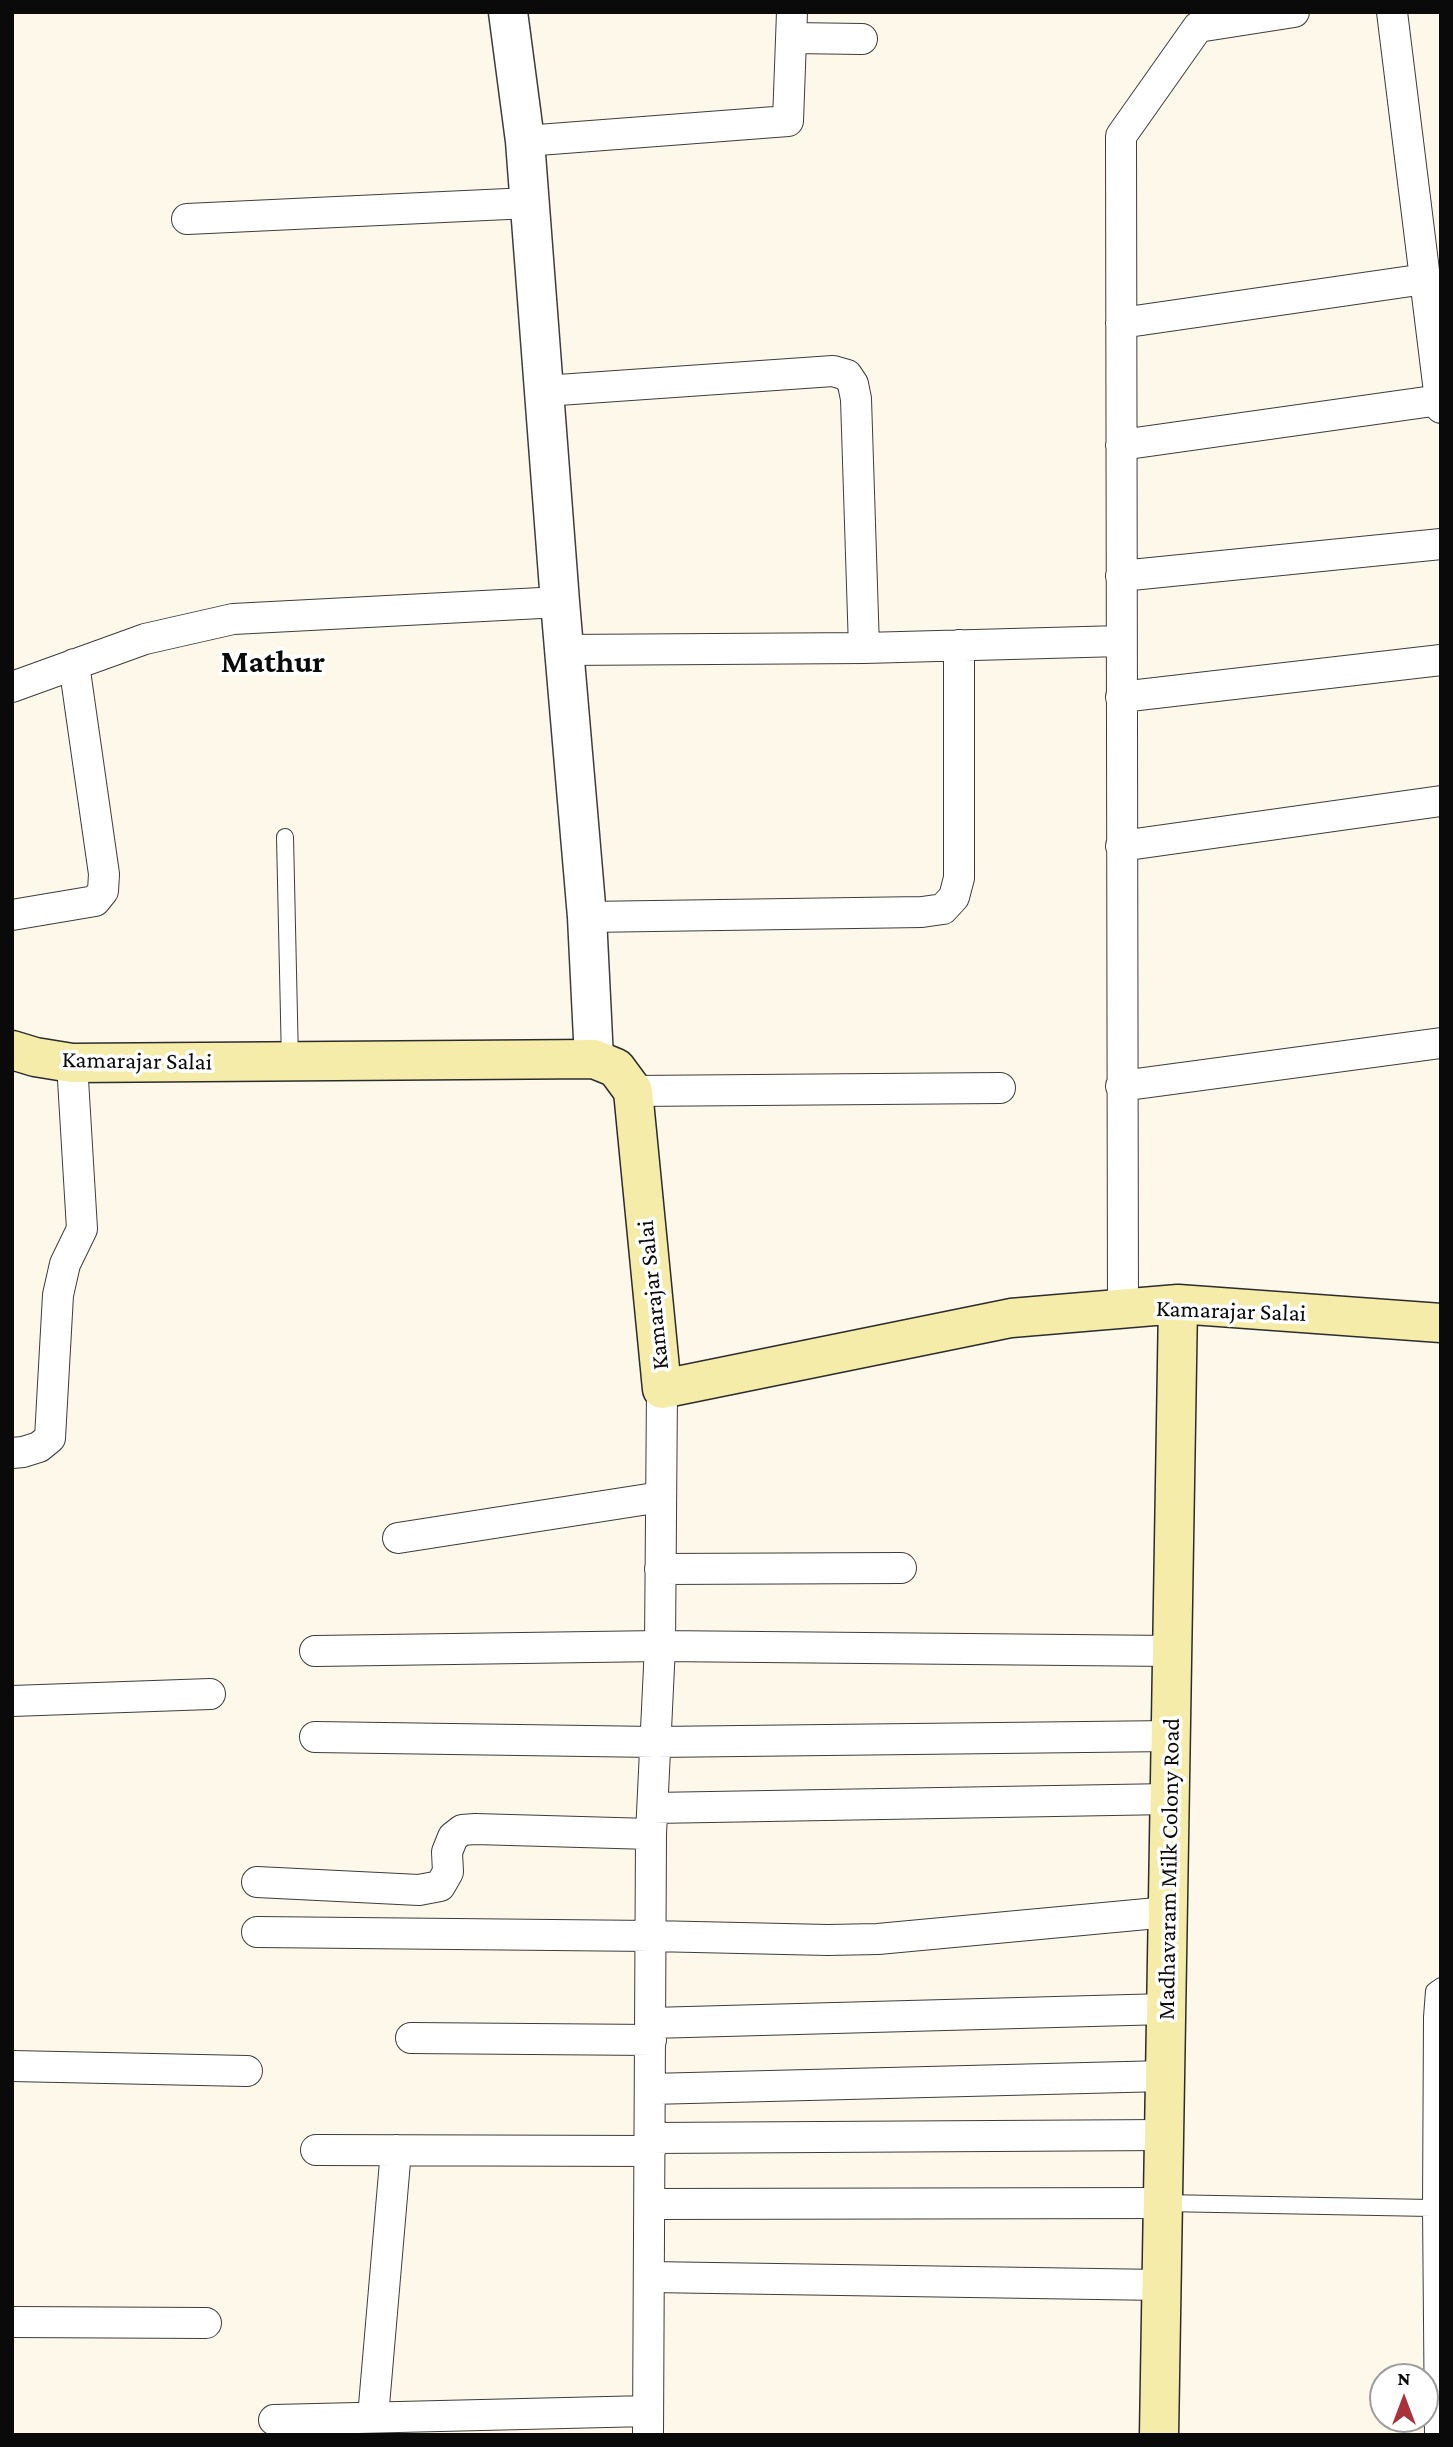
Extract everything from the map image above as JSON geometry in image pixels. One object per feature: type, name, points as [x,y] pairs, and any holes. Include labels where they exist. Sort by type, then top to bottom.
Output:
[{"type":"main road","name":"Kamarajar Salai","points":[[12,1050],[72,1063],[594,1059]]},
{"type":"main road","points":[[594,1059],[616,1068],[633,1091]]},
{"type":"main road","name":"Kamarajar Salai","points":[[633,1091],[662,1390],[1012,1318],[1178,1304],[1441,1323]]},
{"type":"main road","name":"Madhavaram Milk Colony Road","points":[[1159,2435],[1178,1304]]},
{"type":"street","points":[[508,12],[525,141],[587,917],[594,1059]]},
{"type":"street","points":[[1123,1309],[1121,136],[1198,27],[1294,12]]},
{"type":"street","points":[[1121,445],[1440,404],[1392,12]]},
{"type":"street","points":[[525,141],[788,121],[792,25],[862,38]]},
{"type":"street","points":[[187,219],[529,203]]},
{"type":"street","points":[[1121,323],[1425,279]]},
{"type":"street","points":[[544,391],[833,371],[847,375],[853,384],[856,399],[864,648]]},
{"type":"street","points":[[1121,576],[1441,544]]},
{"type":"street","points":[[12,687],[145,639],[233,619],[560,602]]},
{"type":"street","points":[[564,650],[864,648],[1121,641]]},
{"type":"street","points":[[587,917],[908,912],[943,909],[954,897],[959,878],[959,645]]},
{"type":"street","points":[[1121,697],[1441,660]]},
{"type":"street","points":[[12,915],[94,901],[103,891],[104,874],[74,664]]},
{"type":"street","points":[[1121,846],[1441,801]]},
{"type":"street","points":[[1121,1086],[1441,1042]]},
{"type":"street","points":[[12,1453],[39,1447],[50,1438],[58,1295],[65,1264],[82,1228],[72,1063]]},
{"type":"street","points":[[633,1091],[1000,1088]]},
{"type":"street","points":[[274,2420],[373,2417],[648,2423],[652,1821],[660,1646],[662,1390]]},
{"type":"street","points":[[398,1538],[661,1497]]},
{"type":"street","points":[[660,1569],[901,1568]]},
{"type":"street","points":[[315,1651],[660,1646],[1172,1651]]},
{"type":"street","points":[[12,1701],[210,1694]]},
{"type":"street","points":[[314,1737],[655,1742],[1171,1736]]},
{"type":"street","points":[[257,1882],[419,1890],[440,1886],[448,1872],[447,1852],[453,1837],[463,1830],[1170,1799]]},
{"type":"street","points":[[257,1933],[878,1939],[1168,1912]]},
{"type":"street","points":[[411,2038],[651,2032],[1166,2009]]},
{"type":"street","points":[[12,2066],[247,2071]]},
{"type":"street","points":[[650,2089],[1165,2076]]},
{"type":"street","points":[[316,2150],[1164,2135]]},
{"type":"street","points":[[373,2417],[396,2150]]},
{"type":"street","points":[[650,2204],[1163,2203]]},
{"type":"street","points":[[649,2277],[1161,2286]]},
{"type":"street","points":[[12,2322],[205,2323]]},
{"type":"lane","points":[[285,836],[290,1061]]},
{"type":"lane","points":[[1433,2435],[1432,2017],[1434,1992],[1441,1986]]},
{"type":"lane","points":[[1163,2203],[1431,2208]]},
{"type":"district","name":"Mathur","points":[[273,662]]}]
